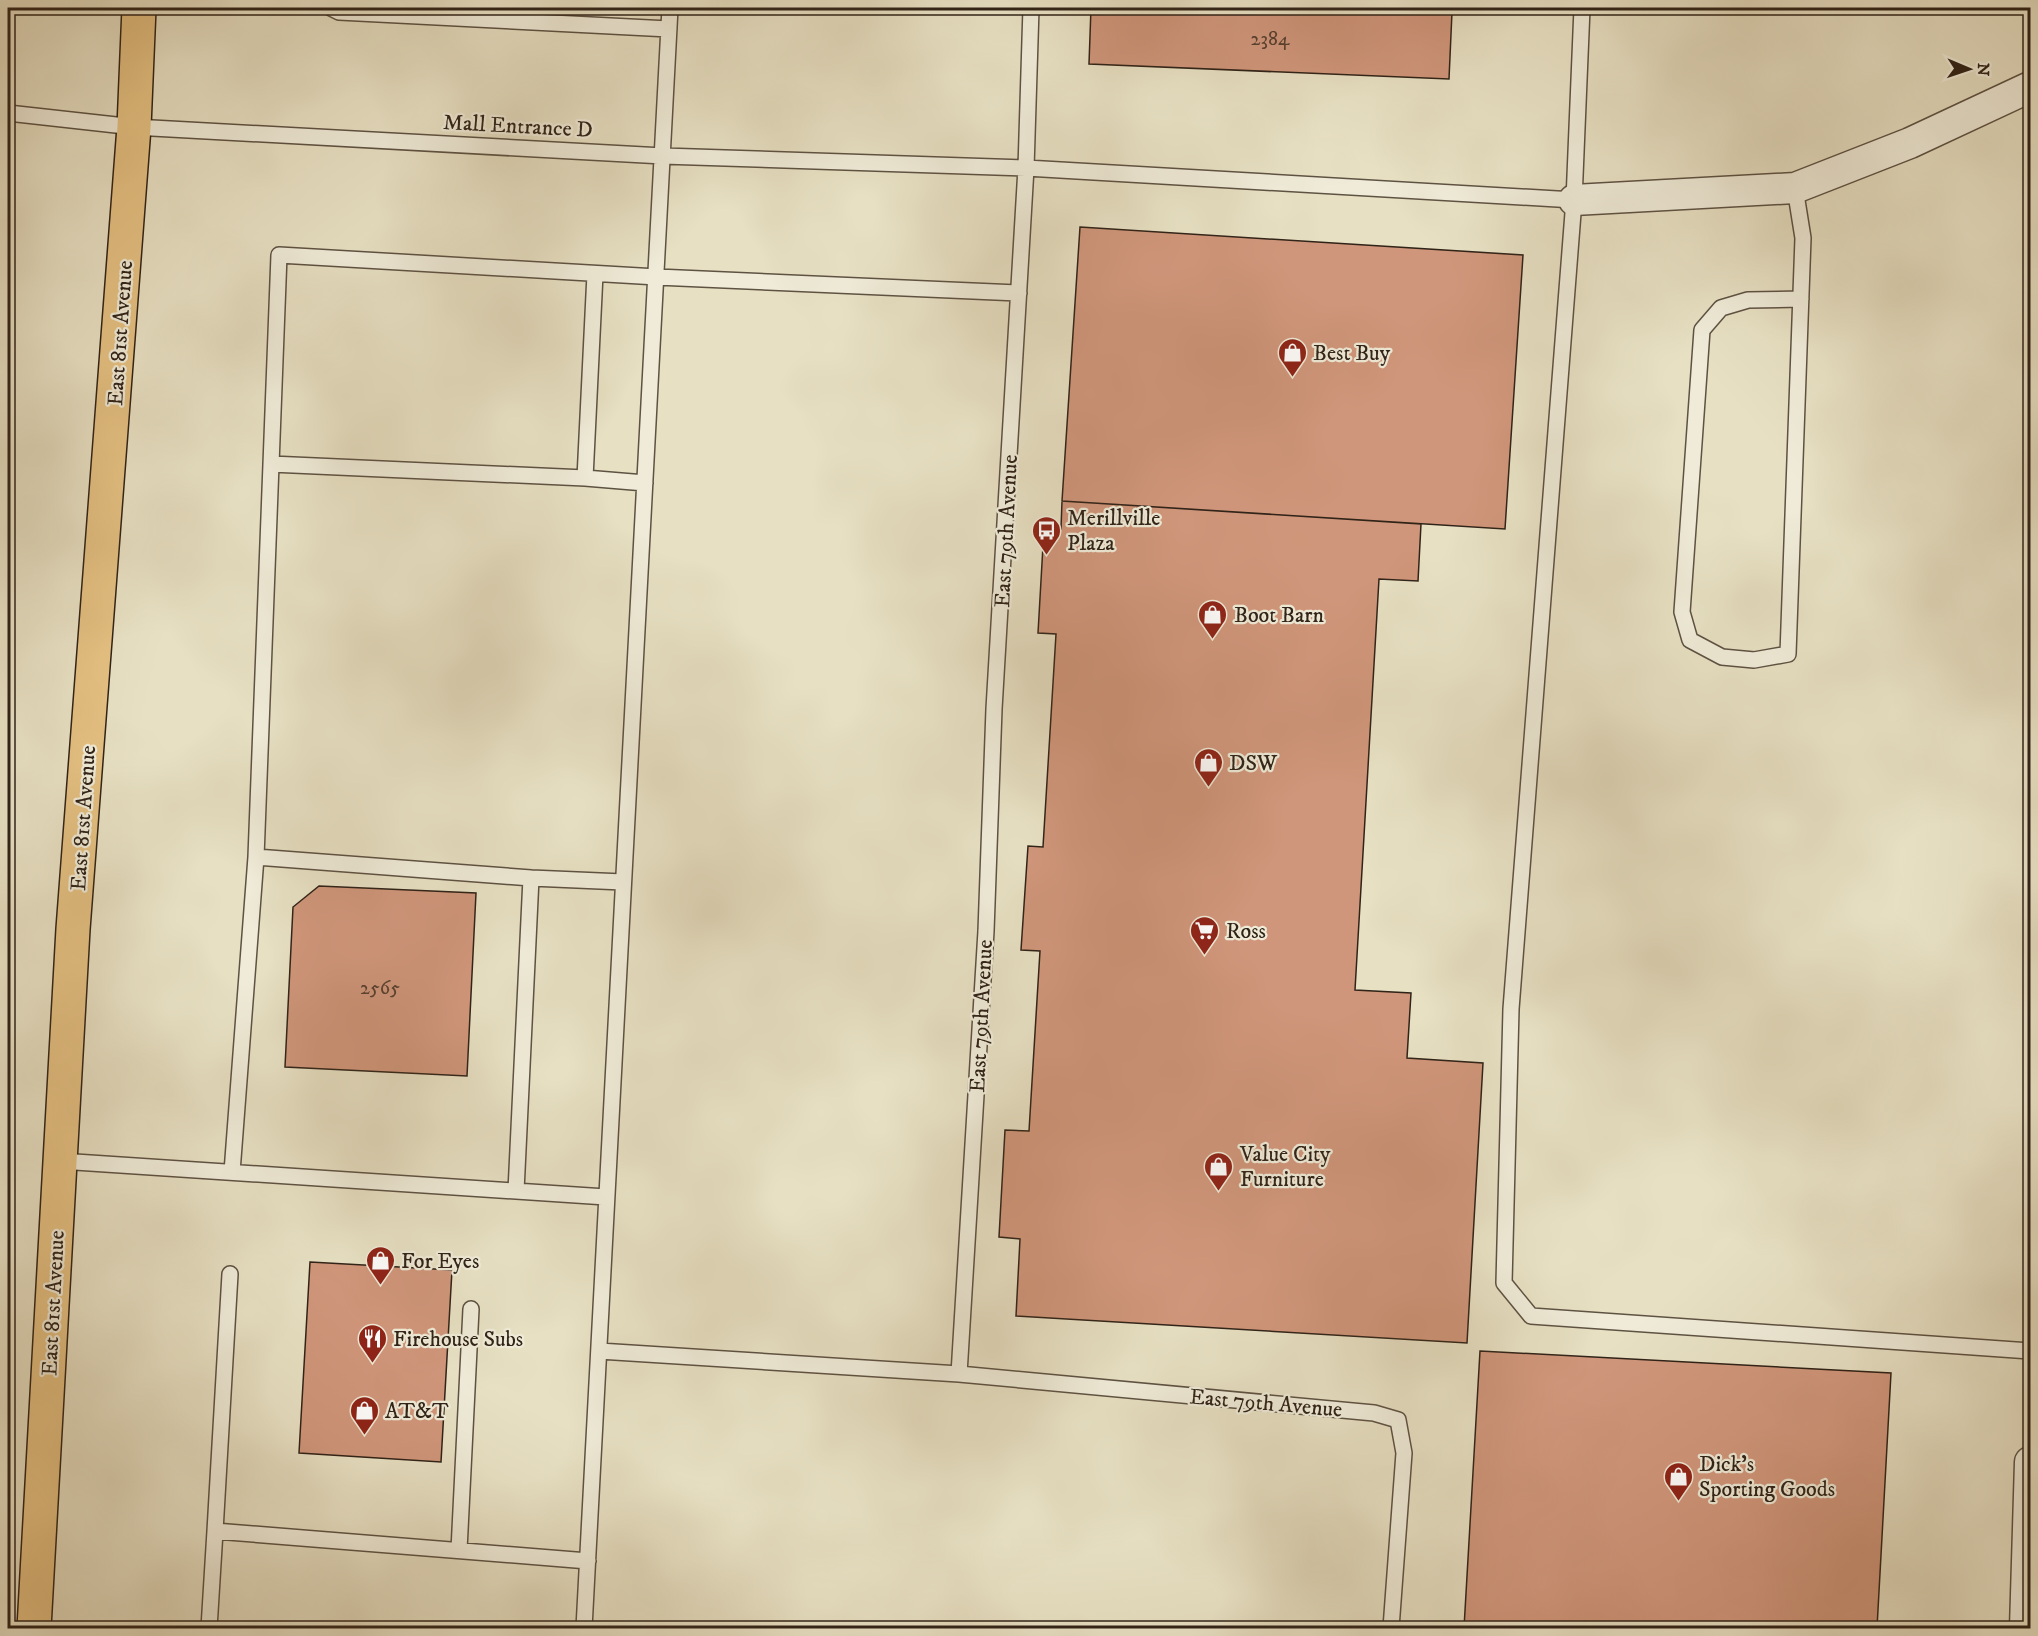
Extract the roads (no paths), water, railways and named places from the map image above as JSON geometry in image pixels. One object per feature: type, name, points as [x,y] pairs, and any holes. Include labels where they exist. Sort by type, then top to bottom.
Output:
[{"type":"highway","name":"East 81st Avenue","points":[[34,1629],[73,929],[134,127],[139,8]]},
{"type":"street","points":[[1574,200],[1796,188],[1910,143],[2031,87]]},
{"type":"street","points":[[2025,1629],[2031,1462]]},
{"type":"lane","points":[[331,8],[339,12],[669,29]]},
{"type":"lane","points":[[584,1629],[670,8]]},
{"type":"lane","name":"East 79th Avenue","points":[[1031,8],[1026,168],[993,720],[986,932],[959,1374],[1374,1413],[1398,1420],[1404,1453],[1391,1629]]},
{"type":"lane","points":[[1582,8],[1574,200],[1511,1009],[1504,1283],[1531,1316],[2031,1351]]},
{"type":"lane","name":"Mall Entrance D","points":[[8,113],[134,127],[663,156],[1026,168],[1574,200]]},
{"type":"lane","points":[[1796,188],[1803,238],[1801,299],[1788,654],[1754,660],[1722,657],[1690,640],[1682,612],[1702,330],[1721,308],[1748,300],[1801,299]]},
{"type":"lane","points":[[232,1173],[256,858],[279,255],[657,278],[1019,293]]},
{"type":"lane","points":[[585,478],[595,274]]},
{"type":"lane","points":[[271,464],[585,478],[645,483]]},
{"type":"lane","points":[[256,858],[531,878],[623,882]]},
{"type":"lane","points":[[516,1191],[531,878]]},
{"type":"lane","points":[[60,1161],[606,1197]]},
{"type":"lane","points":[[209,1629],[230,1274]]},
{"type":"lane","points":[[459,1550],[471,1309]]},
{"type":"lane","points":[[599,1351],[959,1374]]},
{"type":"lane","points":[[215,1531],[588,1561]]},
{"type":"place","name":"Best Buy","points":[[1292,378]]},
{"type":"place","name":"Merillville Plaza","points":[[1046,556]]},
{"type":"place","name":"Boot Barn","points":[[1213,640]]},
{"type":"place","name":"DSW","points":[[1208,788]]},
{"type":"place","name":"Ross","points":[[1205,956]]},
{"type":"place","name":"Value City Furniture","points":[[1219,1192]]},
{"type":"place","name":"For Eyes","points":[[380,1286]]},
{"type":"place","name":"Firehouse Subs","points":[[372,1364]]},
{"type":"place","name":"AT&T","points":[[364,1436]]},
{"type":"place","name":"Dick's Sporting Goods","points":[[1678,1502]]}]
